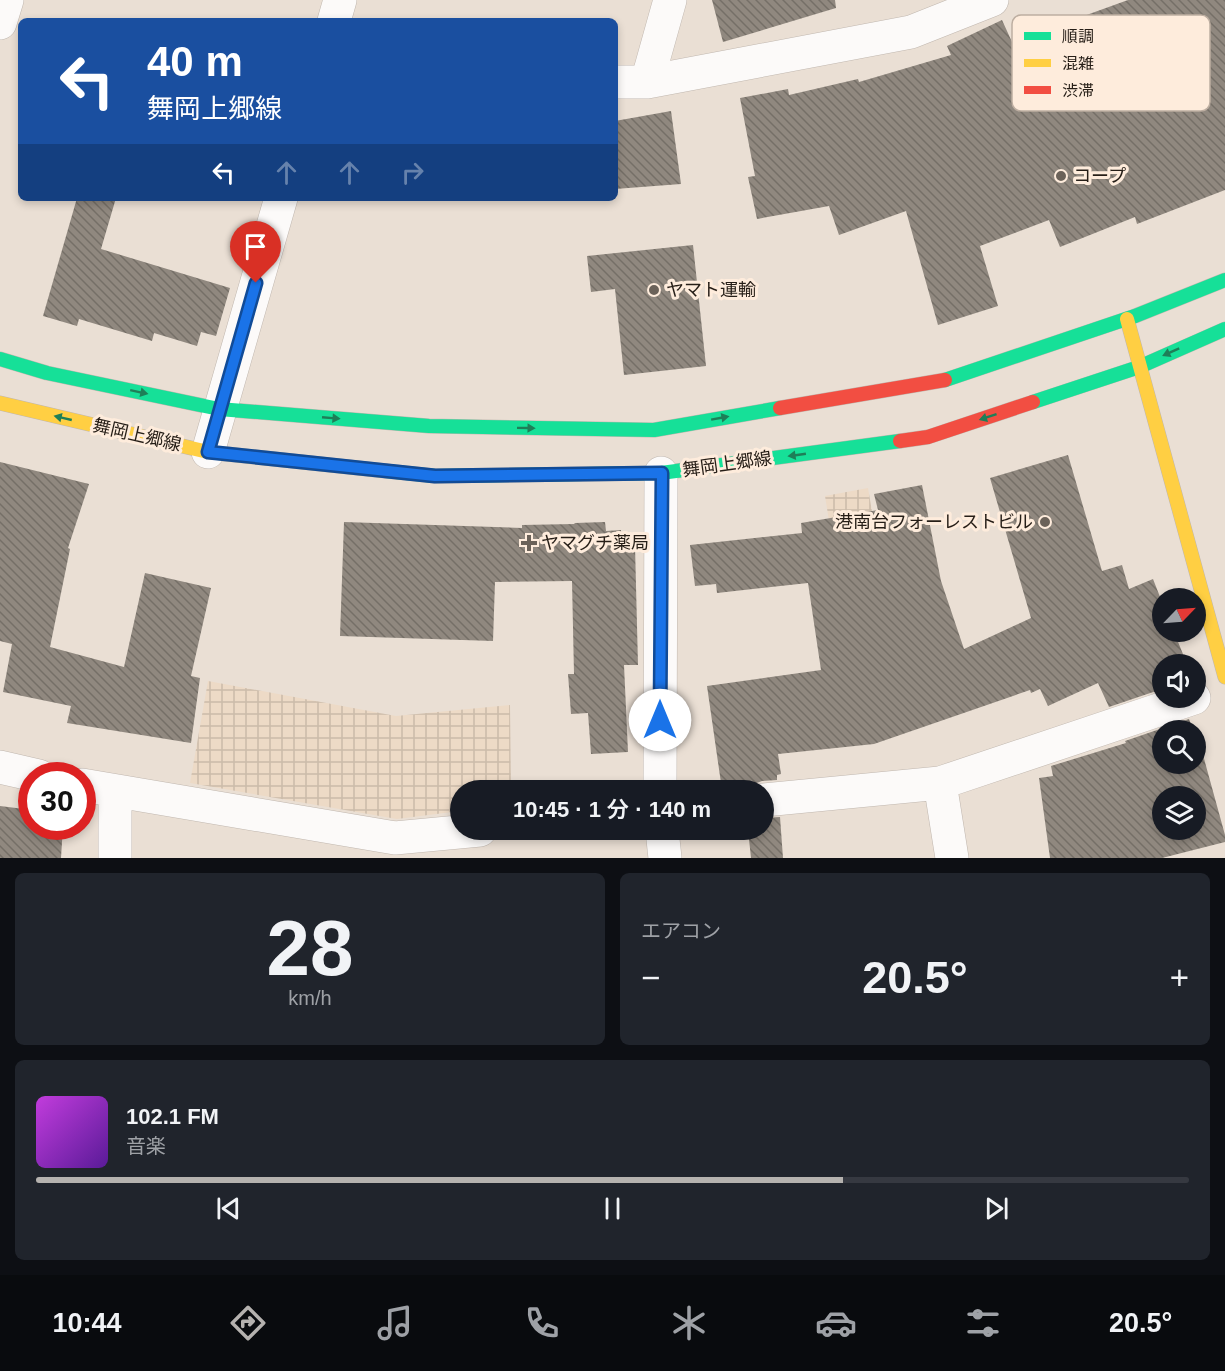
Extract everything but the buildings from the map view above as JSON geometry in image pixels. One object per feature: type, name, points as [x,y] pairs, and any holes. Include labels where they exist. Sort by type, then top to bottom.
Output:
[{"type":"street","points":[[0,23],[7,0]]},
{"type":"street","points":[[334,18],[340,0]]},
{"type":"street","points":[[631,82],[670,0]]},
{"type":"street","points":[[631,82],[911,32],[992,0]]},
{"type":"street","points":[[208,452],[280,201]]},
{"type":"street","points":[[0,359],[47,372],[219,409],[429,426],[654,430],[949,379],[1127,319],[1225,280]]},
{"type":"street","points":[[1127,319],[1225,677]]},
{"type":"street","name":"舞岡上郷線","points":[[0,403],[208,452],[435,476],[662,473],[927,437],[1139,367],[1225,329]]},
{"type":"street","points":[[660,780],[662,473]]},
{"type":"street","points":[[1206,693],[1225,687]]},
{"type":"street","points":[[774,799],[940,783],[1162,708]]},
{"type":"street","points":[[0,767],[18,771]]},
{"type":"street","points":[[940,783],[952,858]]},
{"type":"street","points":[[96,788],[394,848],[450,836]]},
{"type":"street","points":[[115,792],[115,858]]},
{"type":"street","points":[[663,840],[665,858]]},
{"type":"shaded area","points":[[868,488],[873,517],[831,533],[825,496]]},
{"type":"shaded area","points":[[208,681],[396,716],[510,705],[511,780],[450,780],[450,812],[397,819],[190,783]]},
{"type":"traffic: fast","points":[[945,380],[1135,316],[1225,280]]},
{"type":"traffic: fast","points":[[1033,402],[1139,367],[1225,329]]},
{"type":"traffic: fast","points":[[0,359],[47,373],[219,409],[429,426],[654,430],[780,408]]},
{"type":"traffic: fast","points":[[386,471],[435,476],[661,473],[900,441]]},
{"type":"traffic: slow","points":[[1127,319],[1225,677]]},
{"type":"traffic: slow","points":[[0,403],[208,452],[386,471]]},
{"type":"traffic: jam","points":[[780,408],[945,380]]},
{"type":"traffic: jam","points":[[900,441],[928,437],[1033,402]]},
{"type":"place","name":"コープ","points":[[1061,176]]},
{"type":"place","name":"ヤマト運輸","points":[[654,290]]},
{"type":"place","name":"港南台フォーレストビル","points":[[1045,522]]},
{"type":"place","name":"ヤマグチ薬局","points":[[529,543]]},
{"type":"route","points":[[256,283],[208,452],[435,476],[662,473],[660,720]]}]
